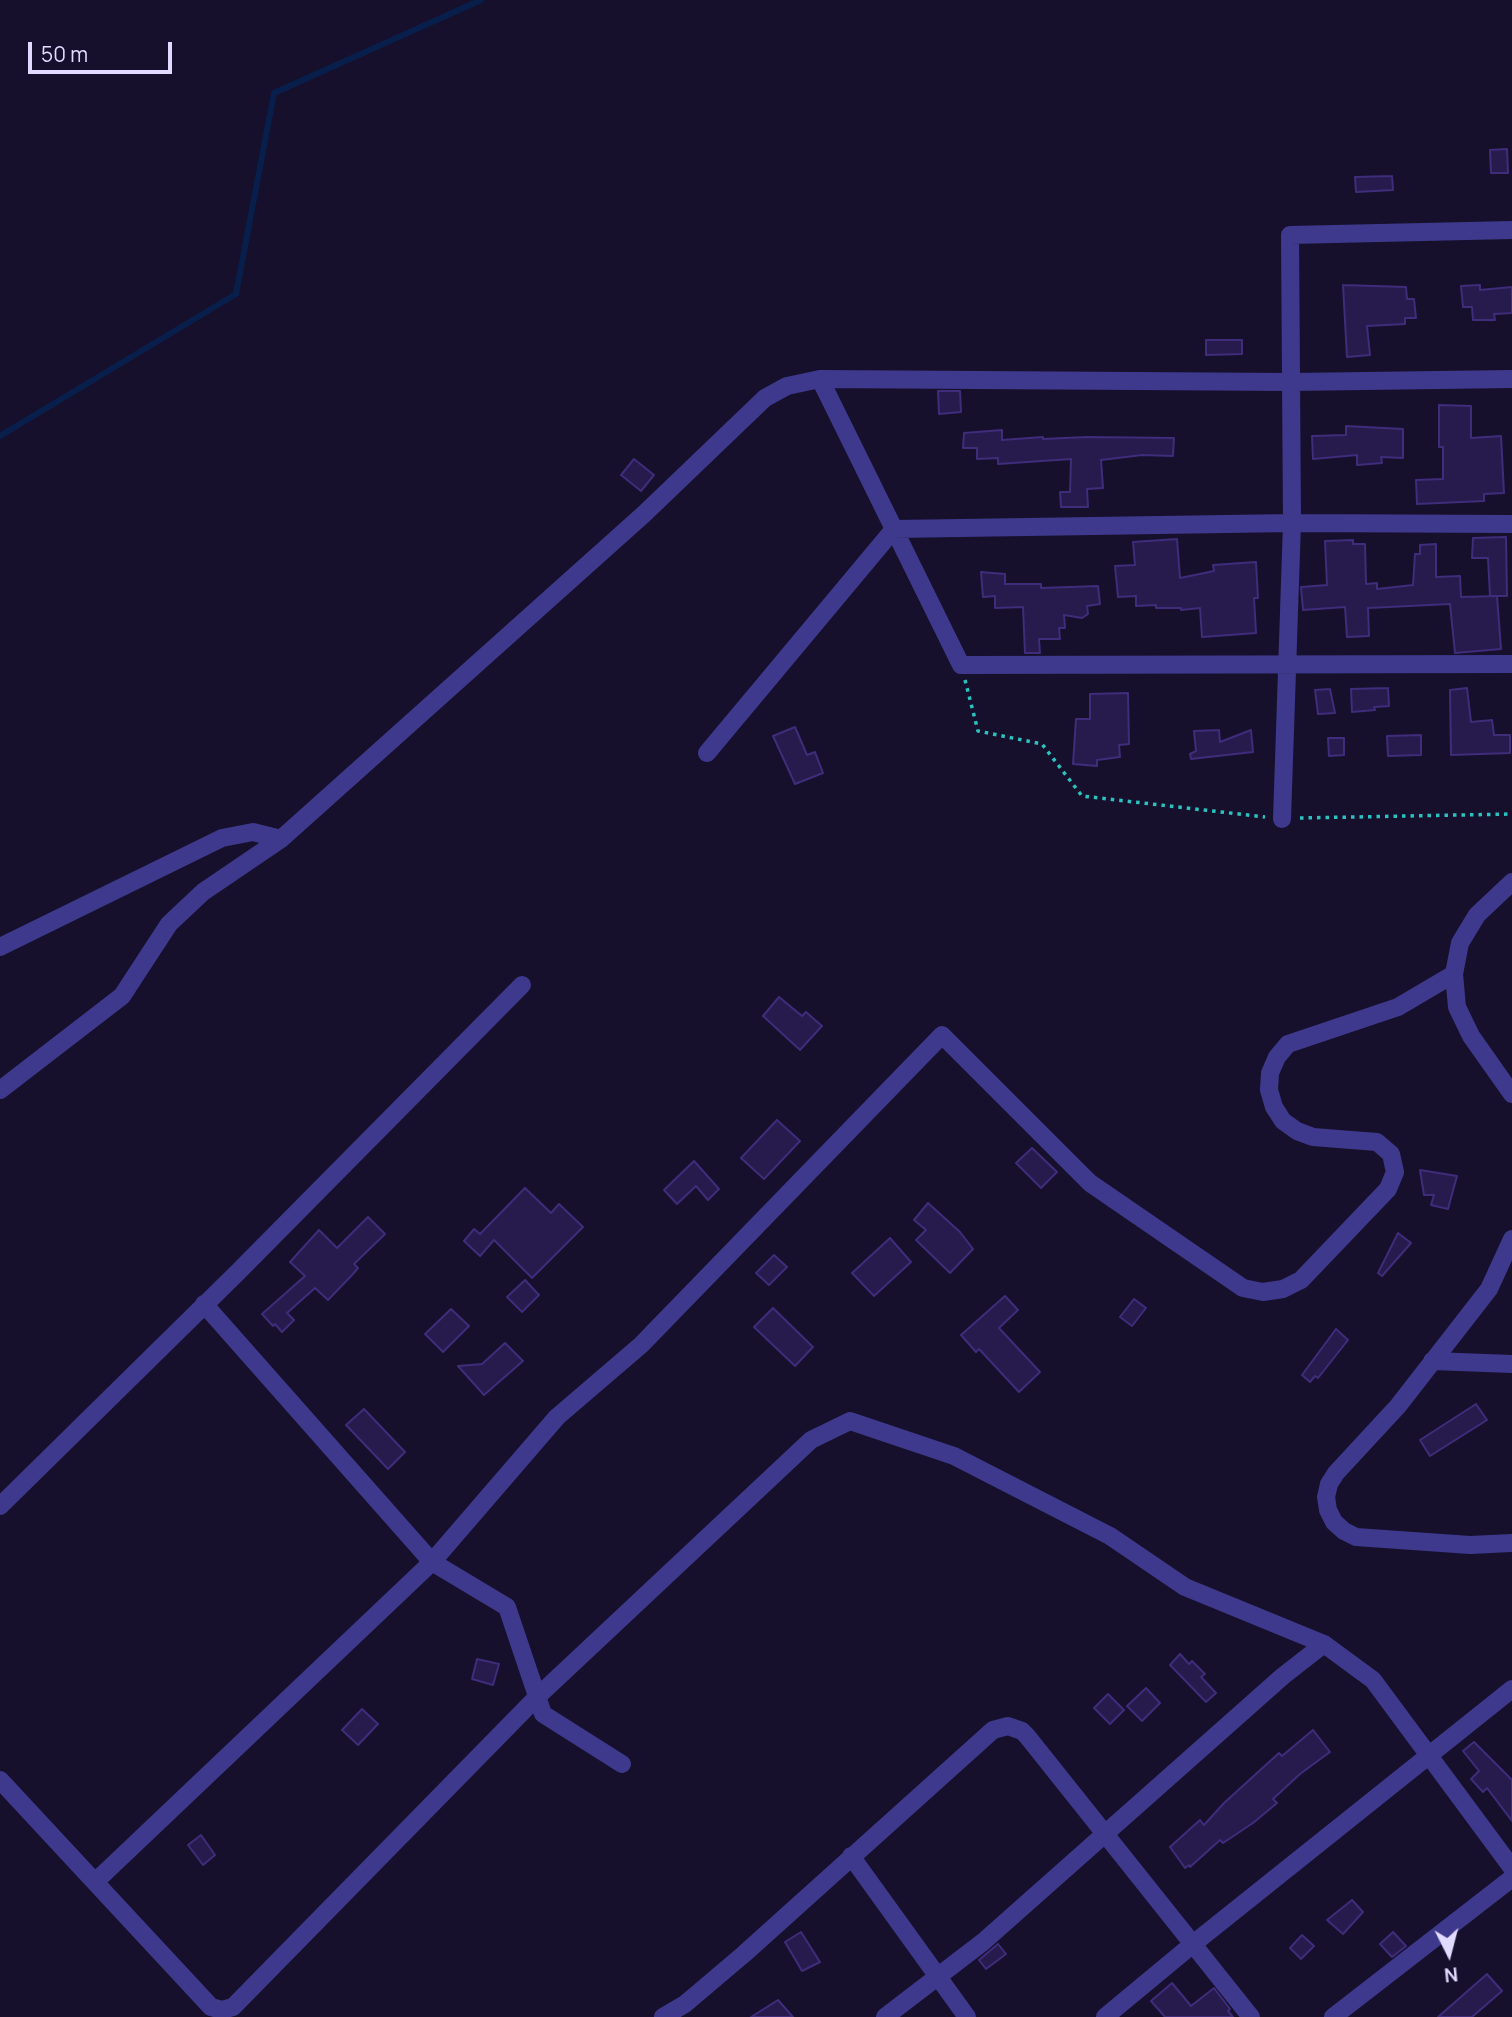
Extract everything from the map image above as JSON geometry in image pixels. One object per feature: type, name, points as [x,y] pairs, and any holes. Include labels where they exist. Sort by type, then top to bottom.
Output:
[{"type":"street","points":[[1282,818],[1292,523],[1290,235],[1512,230]]},
{"type":"street","points":[[820,379],[961,665],[1512,664]]},
{"type":"street","points":[[0,1090],[122,996],[169,924],[203,892],[281,839],[644,514],[765,398],[787,386],[820,379],[1291,382],[1512,379]]},
{"type":"street","points":[[707,753],[894,529],[1292,523],[1512,524]]},
{"type":"street","points":[[0,947],[222,838],[253,832],[281,839]]},
{"type":"street","points":[[1512,882],[1477,915],[1461,943],[1454,974],[1457,1007],[1471,1036],[1512,1094]]},
{"type":"street","points":[[95,1882],[432,1562],[557,1417],[641,1345],[942,1035],[1090,1183],[1243,1288],[1263,1292],[1283,1289],[1301,1280],[1388,1189],[1395,1172],[1391,1154],[1377,1142],[1314,1137],[1297,1131],[1283,1121],[1274,1107],[1269,1090],[1270,1073],[1277,1057],[1288,1044],[1398,1007],[1454,974]]},
{"type":"street","points":[[0,1506],[522,985]]},
{"type":"street","points":[[1495,1069],[1512,1078]]},
{"type":"street","points":[[1512,1239],[1489,1289],[1398,1406],[1336,1473],[1329,1484],[1326,1497],[1334,1522],[1356,1537],[1470,1545],[1512,1543]]},
{"type":"street","points":[[204,1304],[432,1562],[507,1607],[542,1714],[622,1764]]},
{"type":"street","points":[[1432,1361],[1512,1364]]},
{"type":"street","points":[[0,1780],[211,2007],[222,2010],[233,2007],[537,1697],[811,1440],[850,1421],[954,1456],[1111,1536],[1185,1587],[1324,1644],[1373,1680],[1512,1868]]},
{"type":"street","points":[[885,2017],[983,1942],[1283,1676],[1324,1644]]},
{"type":"street","points":[[1105,2017],[1512,1689]]},
{"type":"street","points":[[663,2017],[685,2004],[993,1730],[1008,1726],[1016,1727],[1027,1736],[1251,2017]]},
{"type":"street","points":[[851,1856],[967,2017]]},
{"type":"street","points":[[1333,2017],[1512,1878]]},
{"type":"path","points":[[961,665],[978,731],[1042,744],[1082,796],[1282,818],[1512,814]]},
{"type":"building","points":[[1507,149],[1508,173],[1491,173],[1490,150]]},
{"type":"building","points":[[1392,176],[1393,190],[1356,192],[1355,177]]},
{"type":"building","points":[[1343,285],[1406,287],[1407,299],[1414,299],[1416,318],[1405,318],[1405,324],[1367,326],[1370,355],[1347,357]]},
{"type":"building","points":[[1480,285],[1480,290],[1512,287],[1512,313],[1494,314],[1495,320],[1473,320],[1472,307],[1463,307],[1461,286]]},
{"type":"building","points":[[1206,340],[1242,340],[1242,354],[1206,355]]},
{"type":"building","points":[[938,391],[960,391],[961,412],[939,414]]},
{"type":"building","points":[[1439,405],[1471,406],[1471,438],[1501,436],[1504,493],[1484,494],[1484,501],[1417,504],[1416,480],[1443,479],[1443,447],[1439,447]]},
{"type":"building","points":[[1346,426],[1403,429],[1403,458],[1381,457],[1382,463],[1357,465],[1357,455],[1313,459],[1312,436],[1346,435]]},
{"type":"building","points":[[1002,430],[1002,440],[1043,437],[1174,438],[1173,456],[1142,455],[1101,460],[1103,488],[1087,489],[1088,507],[1061,507],[1060,492],[1070,492],[1071,459],[998,464],[998,458],[977,459],[977,448],[963,448],[964,433]]},
{"type":"building","points":[[634,459],[654,475],[641,491],[621,475]]},
{"type":"building","points":[[1506,537],[1507,596],[1490,596],[1488,558],[1472,558],[1473,538]]},
{"type":"building","points":[[1177,539],[1180,578],[1214,571],[1213,565],[1256,562],[1256,633],[1202,637],[1200,608],[1181,610],[1156,608],[1156,605],[1136,606],[1136,596],[1118,597],[1115,566],[1135,565],[1133,542]]},
{"type":"building","points":[[1353,540],[1353,544],[1365,544],[1366,584],[1377,583],[1377,589],[1413,585],[1415,554],[1420,554],[1420,545],[1436,544],[1436,577],[1460,576],[1461,597],[1497,596],[1501,649],[1455,653],[1450,604],[1368,608],[1369,636],[1347,637],[1345,607],[1303,610],[1301,587],[1327,585],[1325,541]]},
{"type":"building","points":[[981,572],[1005,574],[1005,584],[1041,584],[1041,588],[1098,586],[1100,604],[1087,606],[1088,614],[1082,618],[1064,615],[1065,628],[1059,628],[1060,639],[1039,639],[1040,653],[1025,653],[1023,607],[995,608],[995,596],[983,597]]},
{"type":"building","points":[[1388,688],[1389,706],[1352,712],[1351,689]]},
{"type":"building","points":[[1467,688],[1471,722],[1492,720],[1494,735],[1510,735],[1510,753],[1451,755],[1450,690]]},
{"type":"building","points":[[1330,689],[1335,713],[1318,714],[1315,690]]},
{"type":"building","points":[[1128,693],[1129,744],[1119,745],[1120,757],[1097,760],[1097,766],[1073,764],[1076,719],[1090,719],[1090,694]]},
{"type":"building","points":[[795,727],[807,755],[815,752],[823,773],[795,784],[773,736]]},
{"type":"building","points":[[1219,730],[1220,742],[1251,730],[1253,752],[1191,759],[1190,754],[1196,751],[1194,731]]},
{"type":"building","points":[[1421,735],[1421,755],[1388,756],[1387,736]]},
{"type":"building","points":[[1328,738],[1344,738],[1344,755],[1329,756]]},
{"type":"building","points":[[779,997],[802,1016],[806,1012],[822,1026],[800,1050],[763,1016]]},
{"type":"building","points":[[777,1120],[800,1141],[764,1179],[741,1158]]},
{"type":"building","points":[[1032,1148],[1057,1172],[1041,1188],[1016,1163]]},
{"type":"building","points":[[694,1161],[719,1189],[708,1200],[696,1186],[677,1204],[664,1190]]},
{"type":"building","points":[[1420,1170],[1457,1176],[1448,1209],[1431,1205],[1434,1195],[1424,1195]]},
{"type":"building","points":[[525,1188],[551,1213],[559,1204],[583,1227],[532,1278],[494,1240],[480,1256],[464,1241],[474,1229],[480,1234]]},
{"type":"building","points":[[928,1203],[960,1232],[973,1249],[950,1273],[916,1240],[926,1230],[914,1220]]},
{"type":"building","points":[[368,1217],[385,1234],[354,1264],[358,1268],[353,1274],[328,1300],[315,1288],[287,1313],[294,1320],[282,1332],[275,1324],[273,1326],[262,1314],[305,1276],[290,1262],[319,1230],[337,1248]]},
{"type":"building","points":[[1398,1233],[1411,1243],[1382,1276],[1378,1273]]},
{"type":"building","points":[[890,1238],[911,1262],[874,1296],[852,1273]]},
{"type":"building","points":[[774,1255],[787,1267],[769,1285],[756,1273]]},
{"type":"building","points":[[525,1280],[539,1295],[522,1312],[507,1297]]},
{"type":"building","points":[[1005,1296],[1018,1310],[999,1328],[1040,1372],[1019,1392],[979,1349],[976,1352],[961,1335]]},
{"type":"building","points":[[1134,1299],[1146,1308],[1132,1326],[1120,1317]]},
{"type":"building","points":[[773,1308],[813,1347],[795,1366],[754,1327]]},
{"type":"building","points":[[451,1309],[469,1326],[443,1352],[425,1334]]},
{"type":"building","points":[[1336,1329],[1348,1340],[1318,1378],[1315,1376],[1310,1382],[1302,1375]]},
{"type":"building","points":[[505,1343],[523,1361],[484,1395],[458,1366],[482,1364]]},
{"type":"building","points":[[1476,1404],[1487,1420],[1430,1456],[1420,1440]]},
{"type":"building","points":[[364,1409],[405,1452],[388,1469],[346,1425]]},
{"type":"building","points":[[1180,1654],[1189,1664],[1192,1661],[1205,1674],[1201,1677],[1216,1693],[1206,1702],[1170,1665]]},
{"type":"building","points":[[477,1659],[499,1664],[493,1685],[472,1679]]},
{"type":"building","points":[[1146,1688],[1160,1703],[1142,1721],[1127,1706]]},
{"type":"building","points":[[1108,1694],[1124,1710],[1110,1724],[1094,1708]]},
{"type":"building","points":[[362,1709],[378,1724],[358,1745],[342,1730]]},
{"type":"building","points":[[1313,1730],[1330,1752],[1300,1774],[1273,1799],[1277,1803],[1253,1823],[1223,1843],[1220,1840],[1190,1867],[1189,1865],[1185,1868],[1170,1847],[1200,1820],[1204,1825],[1279,1753],[1282,1756]]},
{"type":"building","points":[[1474,1742],[1512,1780],[1512,1821],[1487,1788],[1483,1792],[1471,1779],[1479,1771],[1463,1751]]},
{"type":"building","points":[[201,1835],[215,1855],[203,1865],[188,1845]]},
{"type":"building","points":[[1352,1900],[1363,1912],[1343,1934],[1327,1920]]},
{"type":"building","points":[[801,1932],[820,1962],[802,1971],[785,1942]]},
{"type":"building","points":[[1393,1932],[1406,1946],[1392,1957],[1380,1944]]},
{"type":"building","points":[[1302,1935],[1314,1946],[1301,1959],[1290,1948]]},
{"type":"building","points":[[998,1944],[1006,1954],[986,1969],[979,1960]]},
{"type":"building","points":[[1487,1974],[1502,1991],[1472,2017],[1438,2017]]},
{"type":"building","points":[[1172,1983],[1191,2006],[1214,1988],[1233,2017],[1165,2017],[1151,2001]]},
{"type":"building","points":[[778,2000],[793,2017],[751,2017]]},
{"type":"waterway","points":[[0,436],[236,294],[274,93],[481,0]]}]
